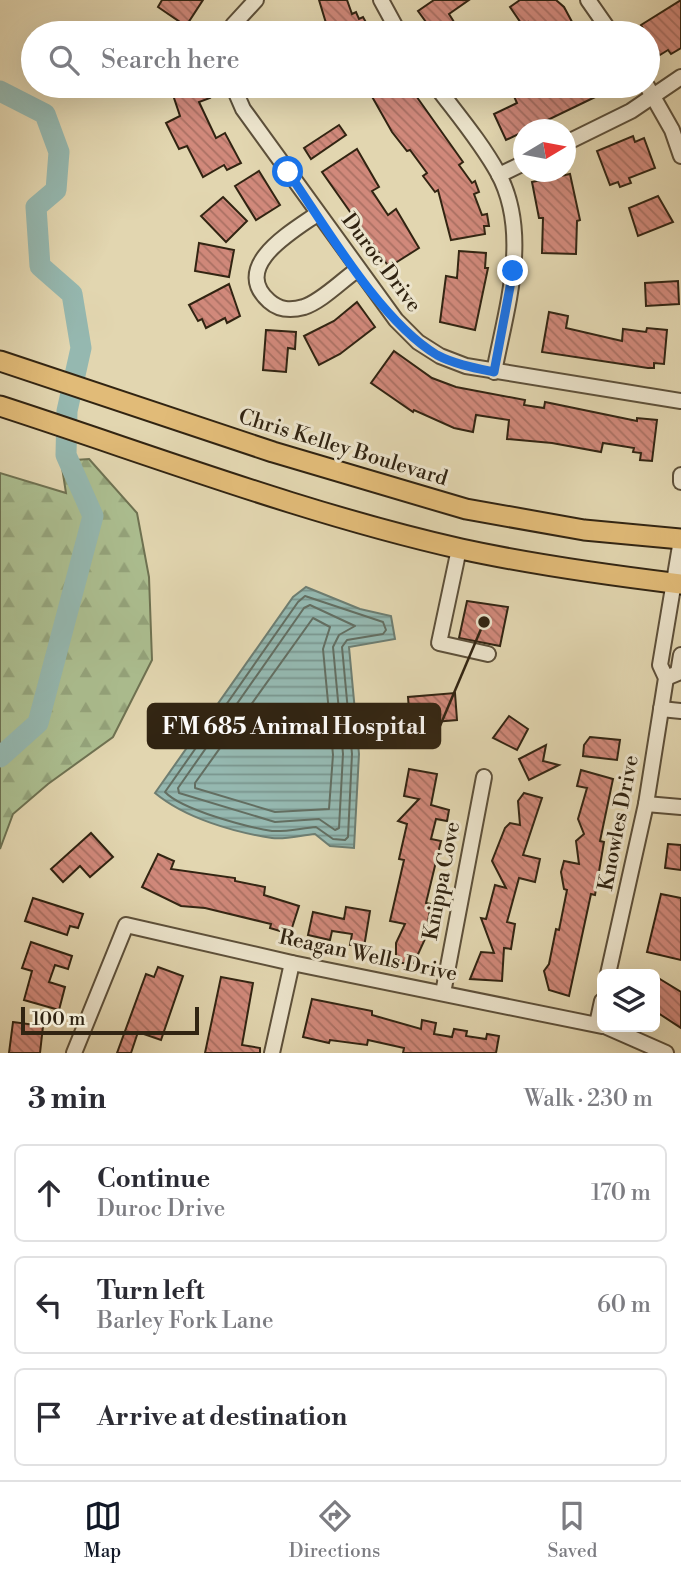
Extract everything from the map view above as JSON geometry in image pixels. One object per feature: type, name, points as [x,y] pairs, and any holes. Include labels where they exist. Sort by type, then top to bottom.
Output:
[{"type":"main road","name":"Chris Kelley Boulevard","points":[[0,360],[273,452],[466,509],[584,530],[681,540]]},
{"type":"main road","points":[[0,406],[346,517],[459,549],[598,575],[678,583]]},
{"type":"street","points":[[237,21],[256,0]]},
{"type":"street","points":[[381,0],[392,21]]},
{"type":"street","points":[[588,0],[603,21]]},
{"type":"street","points":[[660,86],[681,77]]},
{"type":"street","name":"Duroc Drive","points":[[238,98],[243,109],[357,270],[396,320],[418,342],[440,356],[494,372],[681,401]]},
{"type":"street","points":[[444,98],[499,175],[514,223],[513,271],[494,372]]},
{"type":"street","points":[[576,138],[631,111],[643,98]]},
{"type":"street","points":[[653,98],[681,156]]},
{"type":"street","points":[[499,175],[513,168]]},
{"type":"street","points":[[317,214],[268,249],[259,264],[257,280],[262,295],[273,305],[288,310],[307,306],[357,270]]},
{"type":"street","points":[[681,475],[681,482]]},
{"type":"street","name":"Knowles Drive","points":[[609,969],[646,804],[666,678],[660,665],[678,583],[681,540]]},
{"type":"street","points":[[459,549],[439,643],[488,654]]},
{"type":"street","name":"Knowles Drive","points":[[666,678],[678,673],[681,655]]},
{"type":"street","points":[[661,709],[681,711]]},
{"type":"street","name":"Knippa Cove","points":[[443,993],[484,777]]},
{"type":"street","points":[[646,804],[681,807]]},
{"type":"street","name":"Reagan Wells Drive","points":[[74,1053],[126,925],[292,963],[597,1025]]},
{"type":"street","points":[[272,1053],[292,963]]},
{"type":"street","name":"Reagan Wells Drive","points":[[616,1032],[666,1053]]},
{"type":"green space","points":[[89,459],[137,513],[149,577],[152,660],[113,737],[48,784],[13,814],[0,849],[0,473],[66,493],[61,461]]},
{"type":"water","points":[[306,587],[360,609],[391,616],[395,639],[349,647],[359,754],[354,848],[330,846],[315,834],[277,838],[226,828],[180,810],[155,793],[293,597]]},
{"type":"building","points":[[162,0],[203,0],[189,21],[179,21],[158,7]]},
{"type":"building","points":[[319,0],[347,0],[352,14],[356,12],[359,19],[363,17],[365,21],[325,21]]},
{"type":"building","points":[[434,0],[469,0],[449,14],[453,21],[425,21],[418,11]]},
{"type":"building","points":[[520,0],[556,0],[564,7],[572,21],[520,21],[510,7]]},
{"type":"building","points":[[681,0],[681,48],[671,54],[668,50],[660,55],[660,21],[647,21]]},
{"type":"building","points":[[174,98],[210,98],[199,102],[216,138],[225,133],[241,163],[227,170],[224,165],[203,177],[187,146],[179,149],[166,123],[180,116]]},
{"type":"building","points":[[373,98],[418,98],[463,162],[459,165],[472,183],[475,181],[479,192],[474,194],[482,215],[487,214],[489,226],[484,226],[485,234],[451,240],[438,190],[435,192],[423,176],[427,173],[392,132]]},
{"type":"building","points":[[515,98],[593,98],[550,119],[513,119],[513,137],[506,140],[494,114],[517,103]]},
{"type":"building","points":[[339,125],[346,135],[311,159],[304,148]]},
{"type":"building","points":[[633,136],[635,142],[644,138],[655,168],[629,178],[631,183],[620,187],[618,182],[610,185],[597,151]]},
{"type":"building","points":[[357,149],[379,187],[372,191],[388,215],[396,209],[419,248],[389,267],[322,172]]},
{"type":"building","points":[[259,171],[280,205],[256,220],[235,186]]},
{"type":"building","points":[[532,182],[572,182],[580,220],[577,221],[576,254],[542,253],[543,218],[539,218]]},
{"type":"building","points":[[658,196],[673,222],[638,236],[629,208]]},
{"type":"building","points":[[223,197],[247,221],[226,242],[201,216]]},
{"type":"building","points":[[199,243],[234,250],[229,277],[195,271]]},
{"type":"building","points":[[459,251],[486,253],[485,268],[488,268],[475,330],[440,322],[446,276],[457,278]]},
{"type":"building","points":[[678,281],[679,304],[646,306],[645,283]]},
{"type":"building","points":[[229,284],[240,316],[227,323],[225,318],[206,328],[202,319],[198,321],[189,305]]},
{"type":"building","points":[[357,302],[375,327],[340,354],[319,365],[304,336],[334,321]]},
{"type":"building","points":[[549,312],[568,316],[566,328],[622,341],[623,329],[646,332],[647,328],[667,330],[664,364],[654,363],[654,368],[648,368],[542,352]]},
{"type":"building","points":[[266,330],[296,332],[295,349],[288,348],[286,372],[263,370]]},
{"type":"building","points":[[394,351],[432,378],[456,387],[525,400],[524,405],[544,408],[545,402],[637,421],[637,418],[657,420],[652,461],[640,460],[641,453],[633,452],[634,448],[603,443],[601,452],[552,443],[507,439],[509,420],[476,415],[473,432],[454,428],[414,410],[413,412],[371,383]]},
{"type":"building","points":[[467,601],[508,607],[500,646],[459,638]]},
{"type":"building","points":[[455,693],[457,720],[410,724],[408,697]]},
{"type":"building","points":[[509,716],[528,729],[517,750],[493,738]]},
{"type":"building","points":[[590,737],[620,740],[617,760],[583,756],[584,745]]},
{"type":"building","points":[[546,745],[543,761],[559,765],[529,780],[519,759]]},
{"type":"building","points":[[409,769],[437,774],[431,805],[449,810],[447,821],[436,819],[431,839],[441,841],[426,903],[431,904],[425,939],[414,963],[396,963],[396,943],[405,924],[390,921],[404,860],[399,859],[407,824],[398,821],[419,799],[404,796]]},
{"type":"building","points":[[581,770],[613,779],[600,841],[604,842],[595,895],[591,894],[569,996],[549,990],[544,971],[549,964],[556,929],[559,930],[567,890],[564,889],[561,872],[564,861],[579,864],[576,841],[584,834],[578,819],[587,788],[577,786]]},
{"type":"building","points":[[524,793],[542,798],[523,855],[540,859],[535,882],[519,878],[507,922],[515,924],[511,949],[504,948],[502,981],[470,979],[481,952],[494,953],[481,918],[486,919],[495,885],[506,888],[492,861],[505,828],[510,823],[520,825],[518,801]]},
{"type":"building","points":[[91,833],[113,857],[90,877],[80,866],[63,882],[51,869]]},
{"type":"building","points":[[668,844],[681,845],[681,870],[665,868]]},
{"type":"building","points":[[158,854],[174,861],[171,869],[235,878],[235,881],[265,887],[264,895],[299,906],[290,934],[270,928],[271,924],[205,908],[181,906],[142,887]]},
{"type":"building","points":[[661,894],[681,898],[681,960],[647,952]]},
{"type":"building","points":[[33,898],[83,914],[78,928],[70,926],[67,935],[25,921]]},
{"type":"building","points":[[346,907],[370,911],[364,947],[350,945],[352,934],[332,931],[330,940],[308,935],[313,912],[344,919]]},
{"type":"building","points":[[31,942],[72,956],[68,969],[55,965],[49,982],[65,987],[59,1010],[24,1000],[32,971],[22,968]]},
{"type":"building","points":[[158,967],[183,976],[161,1040],[138,1032],[131,1053],[117,1053],[146,974],[154,977]]},
{"type":"building","points":[[221,977],[253,983],[242,1045],[260,1048],[260,1053],[205,1053]]},
{"type":"building","points":[[660,979],[681,992],[681,1028],[660,1014]]},
{"type":"building","points":[[312,999],[372,1011],[372,1015],[421,1029],[422,1020],[436,1023],[434,1034],[452,1037],[454,1029],[467,1031],[466,1036],[486,1039],[487,1034],[499,1036],[496,1053],[403,1053],[404,1048],[368,1040],[367,1045],[330,1040],[329,1043],[303,1037]]},
{"type":"building","points":[[13,1022],[43,1026],[40,1053],[9,1053]]},
{"type":"waterway","points":[[0,91],[45,114],[59,152],[56,190],[36,207],[40,266],[72,294],[81,348],[67,411],[66,455],[93,516],[38,723],[0,757]]},
{"type":"place","name":"FM 685 Animal Hospital","points":[[484,622]]},
{"type":"route","points":[[288,172],[396,320],[418,342],[440,356],[466,366],[494,372],[513,271]]}]
